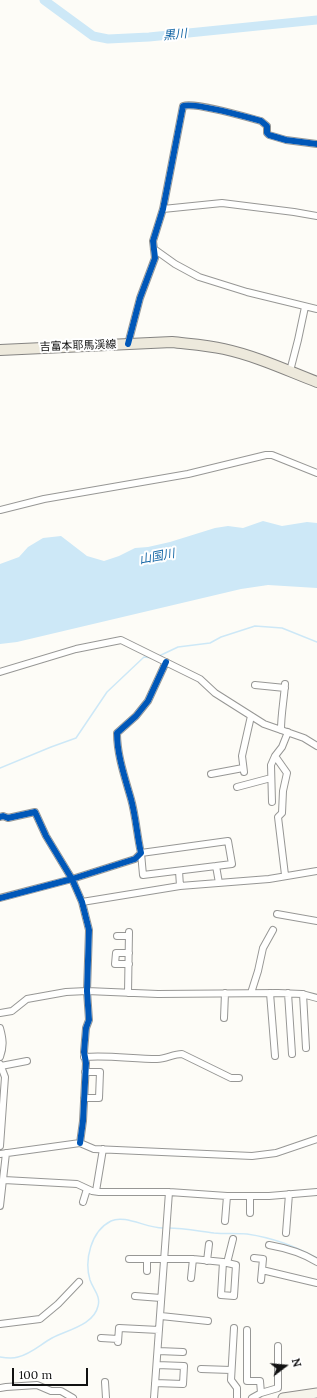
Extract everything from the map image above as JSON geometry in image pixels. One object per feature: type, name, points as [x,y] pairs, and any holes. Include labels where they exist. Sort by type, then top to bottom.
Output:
[{"type":"main road","name":"吉富本耶馬渓線","points":[[0,350],[172,342],[214,347],[244,355],[317,382]]},
{"type":"main road","points":[[283,1398],[317,1393]]},
{"type":"street","points":[[128,344],[140,298],[155,258],[153,242],[163,209],[184,106],[188,105],[208,108],[261,121],[267,126],[267,133],[269,135],[286,140],[317,144]]},
{"type":"street","points":[[163,209],[222,203],[317,216]]},
{"type":"street","points":[[154,249],[175,264],[199,277],[247,292],[317,309]]},
{"type":"street","points":[[290,372],[305,307]]},
{"type":"street","points":[[0,510],[44,499],[188,474],[266,455],[272,455],[317,473]]},
{"type":"street","points":[[0,672],[76,649],[120,640],[200,679],[215,693],[264,724],[304,738],[317,746]]},
{"type":"street","points":[[0,898],[72,879],[135,859],[141,854],[228,842],[232,864],[143,875],[141,854],[131,801],[117,743],[117,733],[136,716],[148,701],[166,662]]},
{"type":"street","points":[[255,686],[285,686],[284,705],[281,713],[281,730]]},
{"type":"street","points":[[210,774],[244,770],[242,756],[251,716]]},
{"type":"street","points":[[272,802],[271,765],[275,756],[282,747],[288,732]]},
{"type":"street","points":[[275,756],[287,773],[283,791],[282,813],[278,818],[285,875]]},
{"type":"street","points":[[237,787],[271,778]]},
{"type":"street","points":[[0,817],[3,816],[8,818],[35,812],[46,836],[72,879],[82,902],[89,930],[87,990],[89,1020],[86,1028],[84,1052],[85,1072],[83,1121],[80,1143]]},
{"type":"street","points":[[216,866],[218,883]]},
{"type":"street","points":[[179,871],[180,886]]},
{"type":"street","points":[[82,902],[180,886],[268,879],[285,875],[317,871]]},
{"type":"street","points":[[277,914],[317,921]]},
{"type":"street","points":[[251,993],[263,948],[273,930]]},
{"type":"street","points":[[117,936],[129,934],[128,993]]},
{"type":"street","points":[[129,953],[116,953],[116,964],[129,964]]},
{"type":"street","points":[[0,1013],[12,1011],[27,999],[87,990],[158,994],[288,993],[303,994],[317,998]]},
{"type":"street","points":[[224,1018],[225,993]]},
{"type":"street","points":[[270,993],[275,1056]]},
{"type":"street","points":[[288,993],[292,1054]]},
{"type":"street","points":[[303,994],[306,1048]]},
{"type":"street","points":[[0,1028],[4,1043],[0,1057]]},
{"type":"street","points":[[84,1057],[99,1056],[159,1059],[182,1054],[231,1078],[239,1078]]},
{"type":"street","points":[[0,1146],[5,1077],[1,1065],[27,1061]]},
{"type":"street","points":[[84,1098],[99,1098],[100,1072],[85,1072]]},
{"type":"street","points":[[0,1206],[3,1154],[80,1143],[94,1149],[224,1156],[252,1156],[276,1153],[317,1139]]},
{"type":"street","points":[[96,1192],[103,1149]]},
{"type":"street","points":[[2,1183],[77,1184],[96,1192],[169,1192],[227,1196],[317,1192]]},
{"type":"street","points":[[83,1202],[87,1188]]},
{"type":"street","points":[[154,1398],[169,1192]]},
{"type":"street","points":[[286,1233],[289,1194]]},
{"type":"street","points":[[225,1221],[227,1196]]},
{"type":"street","points":[[250,1196],[250,1213]]},
{"type":"street","points":[[129,1259],[193,1259],[225,1263],[236,1265],[234,1296],[221,1295],[225,1263],[233,1239]]},
{"type":"street","points":[[207,1261],[209,1244]]},
{"type":"street","points":[[269,1245],[283,1248],[311,1258],[317,1262]]},
{"type":"street","points":[[254,1258],[263,1259],[261,1280]]},
{"type":"street","points":[[146,1271],[147,1259]]},
{"type":"street","points":[[191,1278],[193,1259]]},
{"type":"street","points":[[262,1270],[317,1283]]},
{"type":"street","points":[[0,1324],[40,1319],[58,1304],[79,1282]]},
{"type":"street","points":[[135,1296],[161,1298]]},
{"type":"street","points":[[160,1316],[208,1321]]},
{"type":"street","points":[[102,1338],[118,1340],[118,1328],[160,1330]]},
{"type":"street","points":[[234,1328],[231,1380],[237,1388],[237,1398]]},
{"type":"street","points":[[247,1330],[247,1381],[260,1380],[261,1393]]},
{"type":"street","points":[[252,1398],[261,1393],[278,1388],[278,1346]]},
{"type":"street","points":[[158,1351],[183,1352]]},
{"type":"street","points":[[156,1383],[183,1384],[184,1366],[157,1365]]},
{"type":"street","points":[[201,1369],[231,1370]]},
{"type":"street","points":[[105,1382],[106,1398]]},
{"type":"street","points":[[0,1388],[37,1385],[51,1391],[61,1391],[73,1398]]},
{"type":"water","points":[[263,521],[282,526],[307,522],[317,523],[317,529],[310,532],[317,535],[317,588],[268,585],[241,589],[17,642],[0,644],[0,564],[19,557],[28,547],[43,538],[61,536],[87,556],[104,561],[135,548],[148,547],[170,542],[215,528],[228,526],[243,528]]},
{"type":"waterway","name":"黒川","points":[[44,0],[93,36],[108,39],[149,37],[317,20]]},
{"type":"waterway","name":"山国川","points":[[301,531],[317,531]]},
{"type":"waterway","points":[[159,656],[178,647],[210,643],[221,637],[255,626],[282,628],[317,642]]},
{"type":"waterway","points":[[0,768],[76,738],[107,692],[144,657],[152,658]]},
{"type":"waterway","points":[[0,1357],[16,1358],[23,1356],[52,1338],[86,1322],[95,1313],[99,1302],[98,1296],[90,1280],[88,1264],[94,1239],[104,1226],[111,1221],[123,1219],[158,1228],[164,1228]]},
{"type":"waterway","points":[[168,1228],[257,1236],[284,1243],[317,1258]]},
{"type":"cycle path","points":[[128,344],[140,298],[155,258],[153,241],[163,209],[183,106],[199,106],[233,113],[261,121],[267,126],[267,133],[269,135],[286,140],[317,144]]},
{"type":"cycle path","points":[[0,898],[72,879],[135,859],[141,853],[133,806],[120,758],[117,733],[136,716],[148,701],[166,662]]},
{"type":"cycle path","points":[[0,817],[3,816],[8,818],[35,812],[46,836],[72,879],[82,902],[89,930],[87,991],[89,1020],[86,1028],[84,1052],[86,1063],[83,1121],[80,1143]]}]
